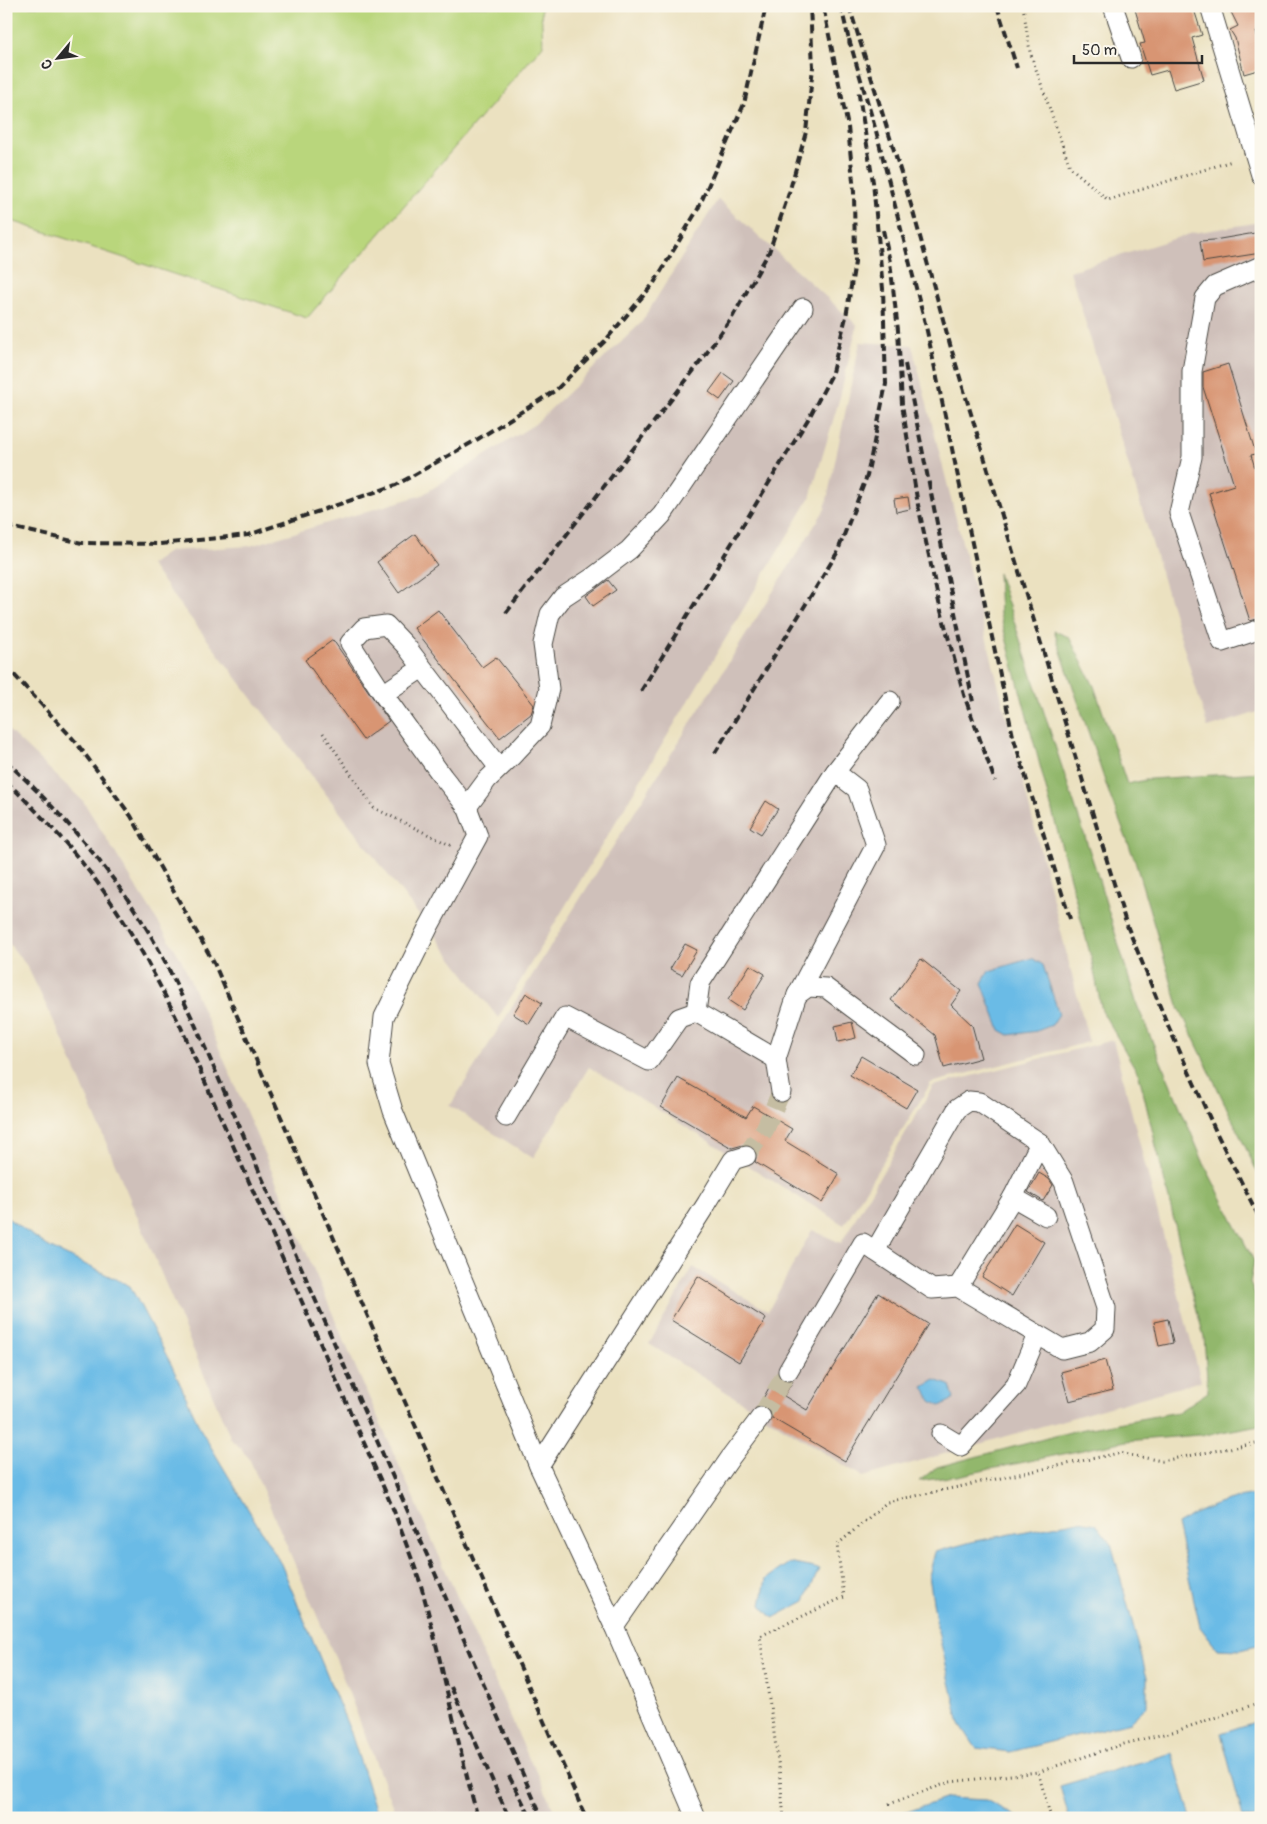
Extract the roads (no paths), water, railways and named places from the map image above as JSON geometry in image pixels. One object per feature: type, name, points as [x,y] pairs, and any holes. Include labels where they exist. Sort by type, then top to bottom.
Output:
[{"type":"lane","points":[[1114,6],[1131,58]]},
{"type":"lane","points":[[1210,6],[1261,175]]},
{"type":"lane","points":[[1261,266],[1215,286],[1205,298],[1192,371],[1192,457],[1179,513],[1222,642],[1261,629]]},
{"type":"lane","points":[[467,807],[486,780],[540,726],[548,689],[543,644],[550,614],[563,597],[629,550],[662,515],[803,308]]},
{"type":"lane","points":[[499,768],[406,646],[386,625],[364,628],[350,643],[383,694],[467,807],[478,836],[384,1017],[379,1064],[394,1111],[539,1466],[614,1626],[696,1818]]},
{"type":"lane","points":[[383,694],[422,668]]},
{"type":"lane","points":[[696,1012],[700,983],[835,772],[890,701]]},
{"type":"lane","points":[[781,1092],[776,1059],[797,996],[876,845],[857,789],[835,772]]},
{"type":"lane","points":[[797,996],[808,987],[826,988],[916,1056]]},
{"type":"lane","points":[[506,1117],[565,1017],[649,1061],[679,1018],[696,1012],[776,1059]]},
{"type":"lane","points":[[788,1371],[863,1243],[932,1289],[958,1287],[1062,1349],[1090,1342],[1105,1329],[1106,1308],[1064,1182],[1040,1143],[979,1102],[969,1101],[957,1109],[876,1251]]},
{"type":"lane","points":[[958,1287],[1013,1197],[1040,1143]]},
{"type":"lane","points":[[539,1466],[707,1203],[732,1160],[746,1156]]},
{"type":"lane","points":[[1013,1197],[1046,1216]]},
{"type":"lane","points":[[941,1434],[961,1446],[1016,1385],[1037,1335]]},
{"type":"lane","points":[[614,1626],[731,1457],[761,1418]]},
{"type":"water","points":[[1032,958],[1043,965],[1059,1014],[1052,1025],[1037,1031],[1009,1035],[1000,1030],[982,983],[989,971]]},
{"type":"water","points":[[6,1217],[49,1247],[130,1286],[171,1364],[202,1432],[281,1564],[351,1733],[378,1818],[6,1818]]},
{"type":"water","points":[[935,1380],[950,1385],[954,1399],[940,1406],[931,1401],[923,1387]]},
{"type":"water","points":[[1261,1494],[1261,1645],[1241,1650],[1217,1649],[1200,1627],[1177,1524],[1217,1505],[1238,1498]]},
{"type":"water","points":[[1079,1521],[1096,1524],[1111,1543],[1147,1677],[1147,1706],[1130,1722],[1010,1752],[976,1748],[960,1724],[937,1627],[929,1576],[935,1552],[975,1541]]},
{"type":"water","points":[[789,1563],[819,1569],[805,1601],[773,1618],[761,1605],[766,1579]]},
{"type":"water","points":[[1261,1720],[1261,1818],[1243,1818],[1221,1733]]},
{"type":"water","points":[[1172,1753],[1191,1818],[1069,1818],[1060,1786]]},
{"type":"water","points":[[947,1798],[986,1800],[1019,1818],[897,1818],[904,1813]]},
{"type":"tunnel","points":[[746,1156],[765,1129],[781,1092]]},
{"type":"tunnel","points":[[761,1417],[788,1371]]},
{"type":"railway","points":[[6,526],[82,543],[160,544],[248,535],[396,485],[478,439],[556,390],[605,341],[654,283],[698,209],[744,104],[766,6]]},
{"type":"railway","points":[[506,613],[698,365],[733,316],[769,252],[789,193],[806,132],[813,67],[810,6]]},
{"type":"railway","points":[[641,691],[810,416],[831,376],[846,317],[855,262],[854,192],[848,127],[823,6]]},
{"type":"railway","points":[[841,6],[850,45]]},
{"type":"railway","points":[[849,6],[912,208],[951,348],[1126,923],[1166,1021],[1217,1134],[1261,1221]]},
{"type":"railway","points":[[997,6],[1017,68]]},
{"type":"railway","points":[[849,39],[876,131],[927,331],[1013,736],[1071,922]]},
{"type":"railway","points":[[715,753],[837,553],[867,476],[886,384],[883,289],[873,182],[858,89]]},
{"type":"railway","points":[[883,230],[890,262],[898,330],[902,404],[918,505],[940,607],[964,695],[995,781]]},
{"type":"railway","points":[[905,364],[973,702]]},
{"type":"railway","points":[[6,666],[75,741],[131,816],[214,963],[586,1818]]},
{"type":"railway","points":[[6,761],[49,804],[110,874],[145,925],[164,960],[193,1020],[542,1818]]},
{"type":"railway","points":[[6,781],[60,837],[98,883],[138,945],[180,1025],[394,1511],[420,1582],[478,1818]]},
{"type":"railway","points":[[451,1687],[509,1818]]},
{"type":"railway","points":[[509,1776],[531,1818]]}]
